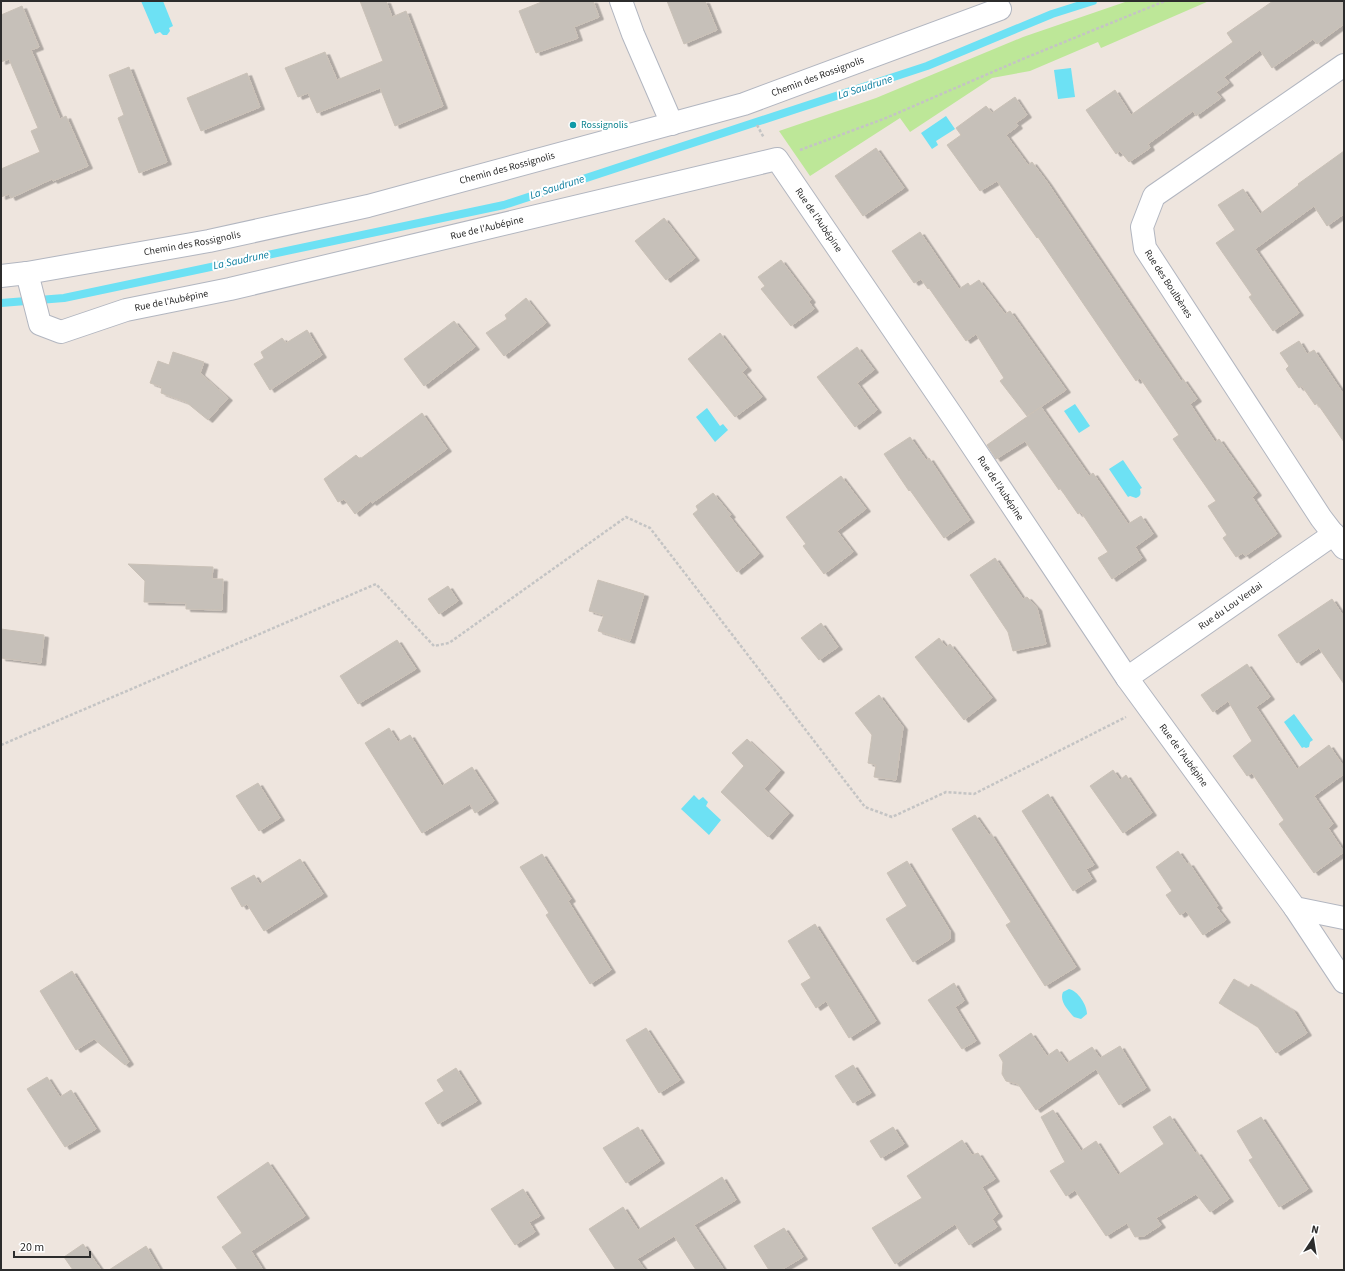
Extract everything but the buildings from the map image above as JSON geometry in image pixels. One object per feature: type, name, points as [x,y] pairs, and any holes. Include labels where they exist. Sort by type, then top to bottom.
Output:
[{"type":"street","points":[[621,1],[672,124]]},
{"type":"street","name":"Chemin des Rossignolis","points":[[1,276],[27,273],[209,241],[368,206],[744,104],[1000,8]]},
{"type":"street","name":"Rue des Boulbènes","points":[[1333,533],[1145,248],[1142,227],[1154,196],[1344,65]]},
{"type":"street","name":"Rue de l'Aubépine","points":[[27,273],[40,324],[61,332],[126,310],[230,289],[777,158],[955,420],[1127,678],[1295,908],[1344,982]]},
{"type":"street","name":"Rue du Lou Verdai","points":[[1127,678],[1333,533]]},
{"type":"street","points":[[1295,908],[1344,918]]},
{"type":"path","points":[[744,104],[777,158],[886,118],[1025,58],[1165,1]]},
{"type":"path","points":[[1,745],[376,584],[434,646],[449,643],[626,517],[650,528],[865,807],[892,817],[946,792],[974,794],[1124,719],[1145,703]]},
{"type":"green space","points":[[1128,1],[1209,1],[1101,48],[1098,42],[1030,71],[992,78],[910,132],[900,118],[810,176],[779,131],[876,98],[1023,37]]},
{"type":"water","points":[[141,1],[163,1],[173,26],[169,28],[170,31],[167,35],[163,35],[160,32],[155,34]]},
{"type":"water","points":[[1071,68],[1075,97],[1058,99],[1054,70]]},
{"type":"water","points":[[946,116],[955,129],[936,141],[938,145],[932,149],[921,133]]},
{"type":"water","points":[[1075,404],[1090,426],[1079,433],[1064,411]]},
{"type":"water","points":[[707,408],[720,426],[723,424],[728,430],[715,442],[696,417]]},
{"type":"water","points":[[1123,460],[1142,488],[1140,489],[1140,496],[1136,498],[1130,496],[1128,497],[1109,469]]},
{"type":"water","points":[[1294,714],[1313,740],[1310,742],[1309,747],[1302,748],[1284,722]]},
{"type":"water","points":[[694,795],[699,800],[703,797],[708,802],[706,806],[721,820],[709,835],[681,809]]},
{"type":"water","points":[[1069,989],[1079,995],[1087,1010],[1087,1014],[1081,1019],[1074,1017],[1063,1002],[1063,992]]},
{"type":"waterway","name":"La Saudrune","points":[[1,303],[64,298],[504,205],[927,66],[1052,14],[1093,1]]},
{"type":"place","name":"Rossignolis","points":[[573,125]]}]
